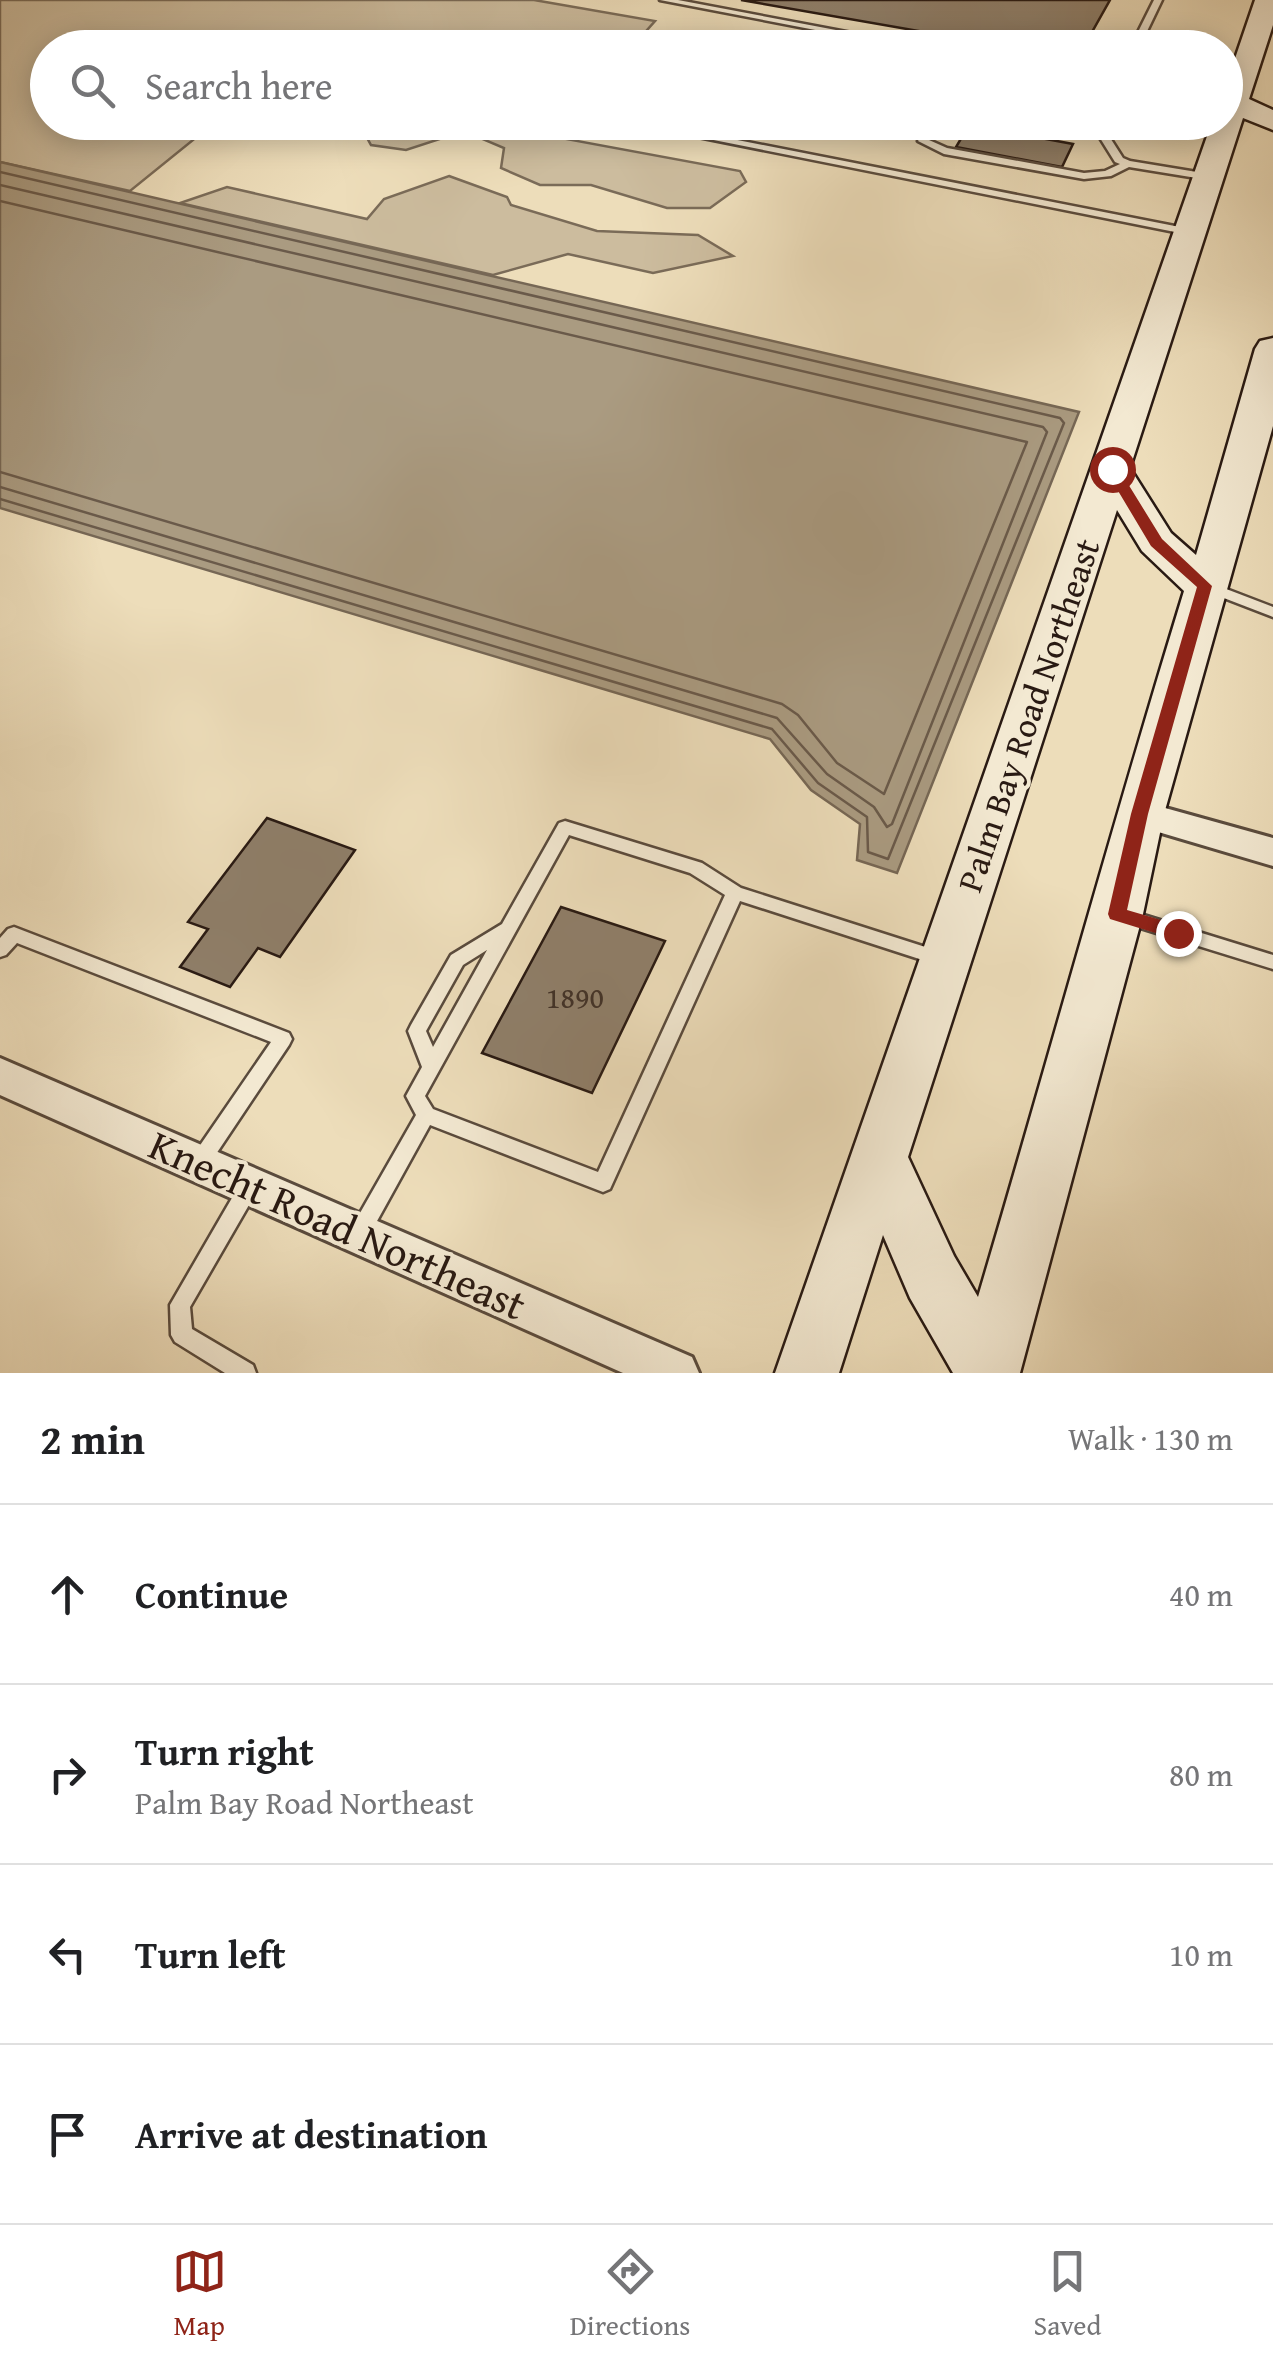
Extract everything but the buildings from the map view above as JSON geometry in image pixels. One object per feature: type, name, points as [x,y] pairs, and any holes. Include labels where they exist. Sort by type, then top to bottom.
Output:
[{"type":"main road","name":"Palm Bay Road Northeast","points":[[1243,67],[1268,0]]},
{"type":"main road","points":[[1243,108],[1273,121]]},
{"type":"main road","name":"Palm Bay Road Northeast","points":[[807,1373],[1219,140]]},
{"type":"main road","points":[[988,1373],[1205,586],[1267,401],[1273,349]]},
{"type":"main road","points":[[1112,469],[1156,542],[1205,586]]},
{"type":"main road","points":[[880,1158],[932,1277],[988,1373]]},
{"type":"street","points":[[1140,814],[1273,852]]},
{"type":"street","name":"Knecht Road Northeast","points":[[0,1076],[676,1373]]},
{"type":"lane","points":[[664,0],[828,30]]},
{"type":"lane","points":[[1143,30],[1158,0]]},
{"type":"lane","points":[[720,140],[1190,232]]},
{"type":"lane","points":[[924,140],[944,151],[1084,176],[1107,174],[1128,164]]},
{"type":"lane","points":[[1106,140],[1119,160],[1128,164],[1209,177]]},
{"type":"lane","points":[[1205,586],[1273,612]]},
{"type":"lane","points":[[735,893],[603,1183],[426,1115],[415,1096],[565,827],[696,868],[735,893],[945,960]]},
{"type":"lane","points":[[1117,914],[1273,962]]},
{"type":"lane","points":[[431,1068],[416,1031],[456,960],[509,928]]},
{"type":"lane","points":[[0,950],[14,934],[283,1038],[199,1163]]},
{"type":"lane","points":[[359,1234],[426,1115]]},
{"type":"lane","points":[[245,1373],[182,1336],[180,1305],[250,1186]]},
{"type":"shaded area","points":[[0,0],[534,0],[655,21],[647,30],[30,30],[30,140],[193,140],[130,191],[0,162]]},
{"type":"shaded area","points":[[368,140],[437,140],[406,150],[371,145]]},
{"type":"shaded area","points":[[485,140],[572,140],[740,171],[746,182],[710,208],[667,208],[591,185],[540,185],[501,168],[504,148]]},
{"type":"shaded area","points":[[449,176],[507,197],[511,205],[597,231],[698,235],[733,256],[653,273],[568,254],[493,275],[180,203],[227,187],[367,219],[384,199]]},
{"type":"water","points":[[0,162],[1079,412],[897,873],[857,860],[860,824],[811,790],[770,739],[0,508]]},
{"type":"route","points":[[1112,469],[1156,542],[1205,586],[1140,814],[1117,914],[1178,933]]}]
